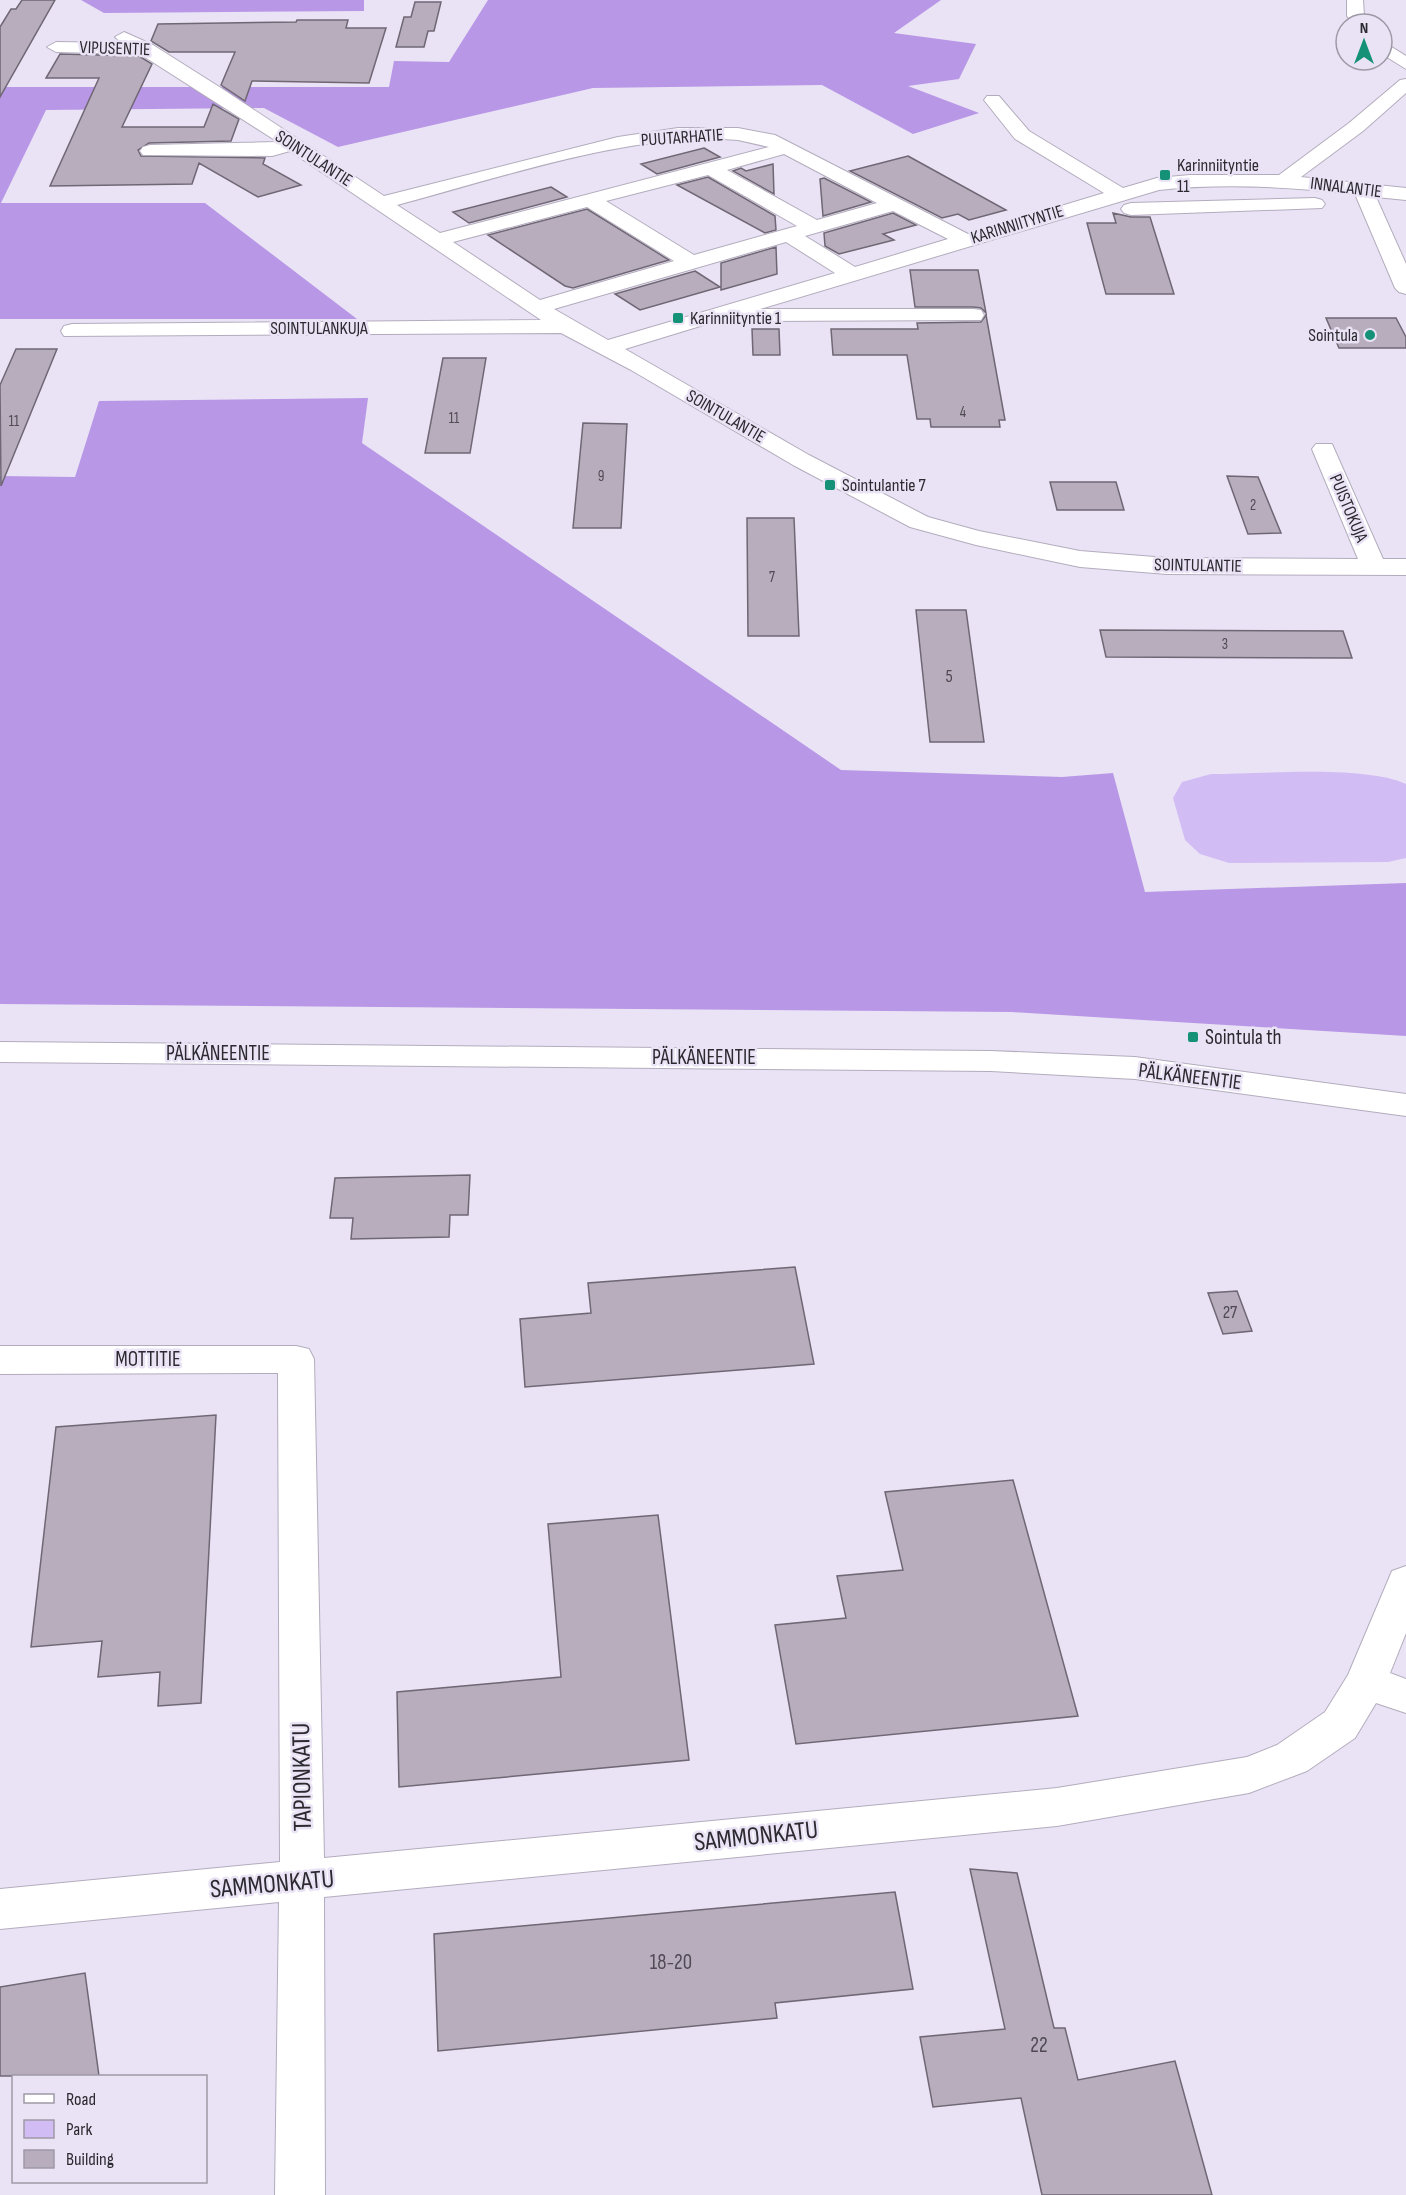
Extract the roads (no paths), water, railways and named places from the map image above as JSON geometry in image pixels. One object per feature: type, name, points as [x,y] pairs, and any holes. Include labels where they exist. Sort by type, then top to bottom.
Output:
[{"type":"street","name":"SOINTULANTIE","points":[[124,37],[215,92],[565,326],[607,347],[801,460],[919,522],[976,538],[1080,559],[1156,565],[1406,567]]},
{"type":"street","name":"VIPUSENTIE","points":[[56,46],[173,49]]},
{"type":"street","points":[[1285,180],[1356,127],[1406,84]]},
{"type":"street","points":[[993,99],[1022,135],[1125,201],[1315,204]]},
{"type":"street","name":"PUUTARHATIE","points":[[382,203],[615,142],[688,134],[732,134],[768,139],[965,240]]},
{"type":"street","points":[[150,151],[272,150],[293,144]]},
{"type":"street","points":[[437,240],[786,148]]},
{"type":"street","points":[[710,168],[814,227]]},
{"type":"street","name":"KARINNIITYNTIE","points":[[607,347],[965,240],[1125,201],[1157,183],[1197,178],[1285,180]]},
{"type":"street","name":"INNALANTIE","points":[[1285,180],[1406,194]]},
{"type":"street","points":[[1362,188],[1406,288]]},
{"type":"street","points":[[590,200],[692,263]]},
{"type":"street","points":[[537,307],[895,204]]},
{"type":"street","points":[[789,235],[852,274]]},
{"type":"street","points":[[717,315],[973,315]]},
{"type":"street","name":"SOINTULANKUJA","points":[[72,330],[565,326]]},
{"type":"street","name":"PUISTOKUJA","points":[[1324,449],[1374,567]]},
{"type":"street","name":"PÄLKÄNEENTIE","points":[[0,1052],[991,1061],[1135,1068],[1406,1105]]},
{"type":"street","name":"MOTTITIE","points":[[0,1360],[296,1359]]},
{"type":"street","name":"TAPIONKATU","points":[[296,1359],[301,1880],[300,2195]]},
{"type":"street","name":"SAMMONKATU","points":[[0,1909],[1057,1807],[1249,1775],[1292,1758],[1340,1725],[1366,1682],[1406,1582]]},
{"type":"street","points":[[1366,1682],[1406,1696]]},
{"type":"place","name":"Karinniityntie 11","points":[[1165,175]]},
{"type":"place","name":"Karinniityntie 1","points":[[678,318]]},
{"type":"place","name":"Sointula","points":[[1370,335]]},
{"type":"place","name":"Sointulantie 7","points":[[830,485]]},
{"type":"place","name":"Sointula th","points":[[1193,1037]]}]
